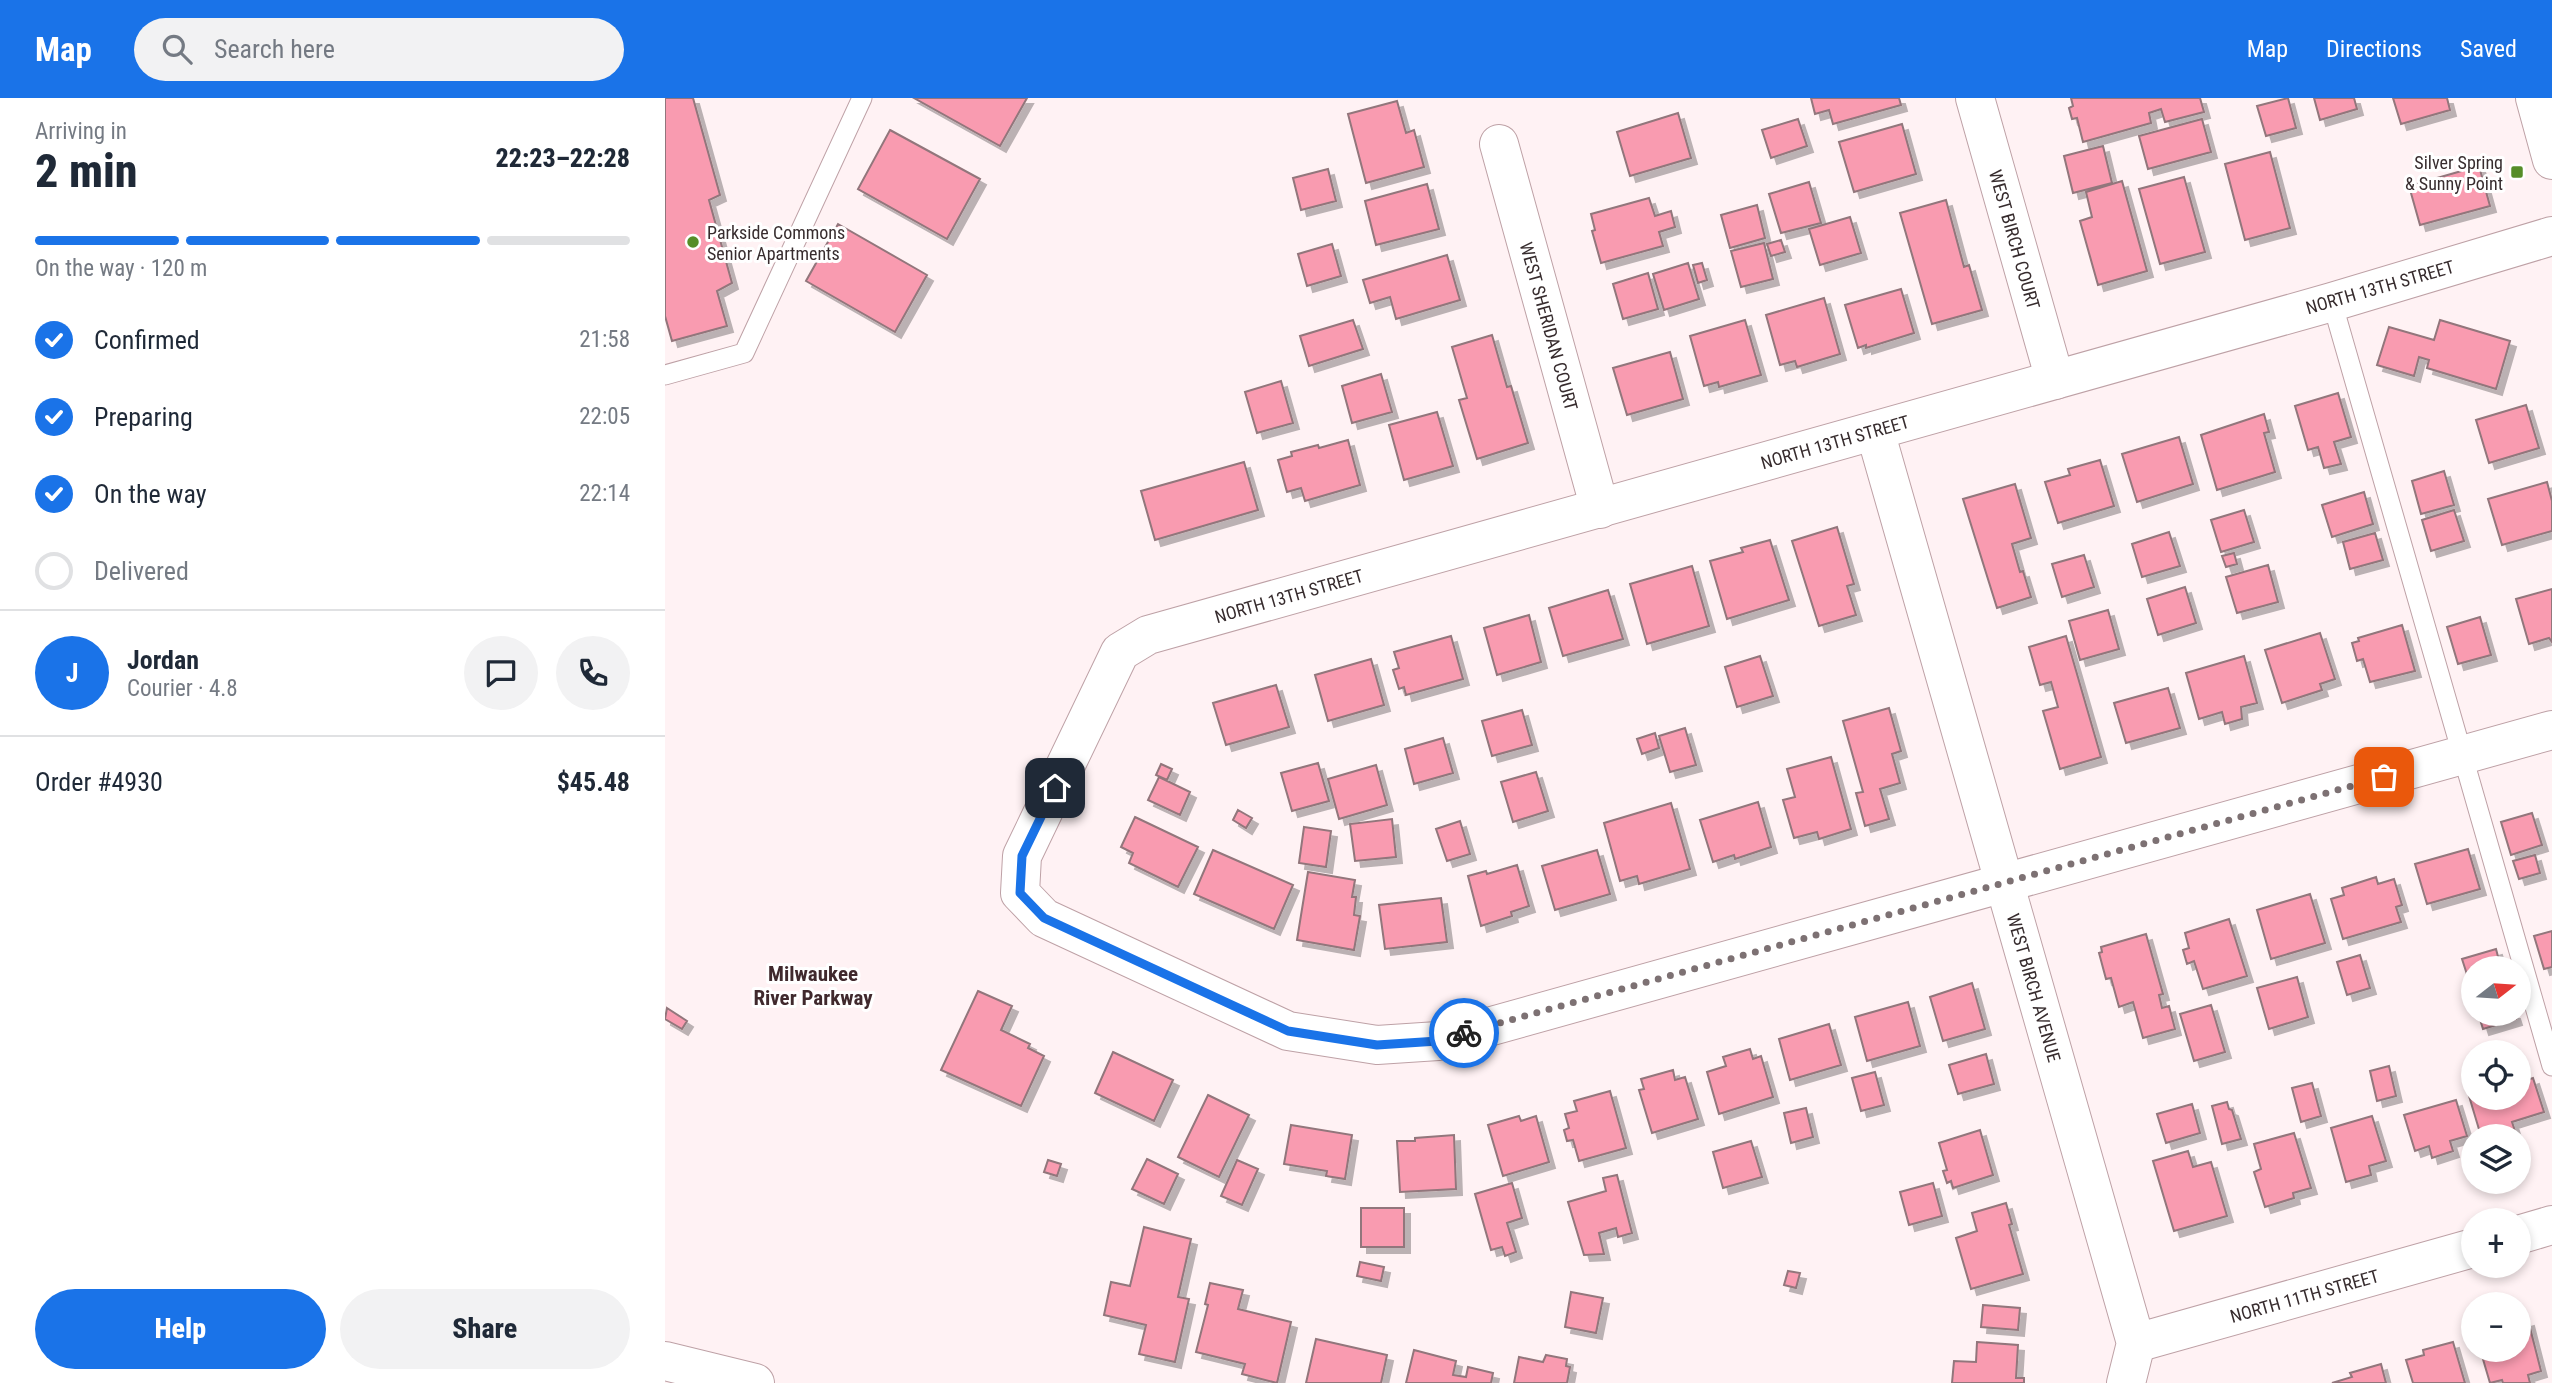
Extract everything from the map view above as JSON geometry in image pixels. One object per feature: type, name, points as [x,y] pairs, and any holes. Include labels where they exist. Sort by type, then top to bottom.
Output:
[{"type":"street","name":"WEST BIRCH COURT","points":[[1975,98],[2055,380]]},
{"type":"street","points":[[2535,98],[2552,160]]},
{"type":"street","name":"WEST SHERIDAN COURT","points":[[1499,144],[1600,509]]},
{"type":"street","name":"NORTH 13TH STREET","points":[[2005,881],[1438,1041],[1377,1045],[1288,1031],[1044,918],[1020,893],[1022,856],[1120,652],[1148,635],[2332,302],[2552,236]]},
{"type":"street","name":"WEST BIRCH AVENUE","points":[[1875,431],[2136,1343],[2126,1383]]},
{"type":"street","points":[[2005,881],[2552,730]]},
{"type":"street","points":[[2531,1231],[2552,1225]]},
{"type":"street","name":"NORTH 11TH STREET","points":[[2136,1343],[2461,1251]]},
{"type":"street","points":[[665,1361],[755,1383]]},
{"type":"lane","points":[[665,375],[744,353],[862,98]]},
{"type":"lane","points":[[2332,302],[2552,1066]]},
{"type":"building","name":"Parkside Commons Senior Apartments","points":[[665,98],[693,98],[720,195],[709,200],[732,283],[717,291],[727,326],[672,341],[665,316]]},
{"type":"building","points":[[914,98],[1027,98],[1000,146]]},
{"type":"building","points":[[1811,98],[1899,98],[1901,105],[1833,124],[1829,110],[1815,114]]},
{"type":"building","points":[[2071,98],[2200,98],[2204,112],[2165,122],[2161,109],[2149,113],[2151,123],[2083,142],[2077,118],[2072,119],[2069,108],[2073,106]]},
{"type":"building","points":[[2288,98],[2296,128],[2266,136],[2257,106]]},
{"type":"building","points":[[2314,98],[2354,98],[2357,109],[2320,120]]},
{"type":"building","points":[[2393,98],[2447,98],[2450,110],[2401,124]]},
{"type":"building","points":[[1397,101],[1406,133],[1414,130],[1424,167],[1366,183],[1348,114]]},
{"type":"building","points":[[1678,113],[1691,158],[1630,176],[1617,132]]},
{"type":"building","points":[[1798,119],[1807,146],[1771,158],[1762,130]]},
{"type":"building","points":[[2202,119],[2211,152],[2148,169],[2139,136]]},
{"type":"building","points":[[1902,124],[1916,174],[1854,192],[1839,142]]},
{"type":"building","points":[[890,130],[980,179],[947,239],[858,189]]},
{"type":"building","points":[[2103,146],[2112,183],[2073,193],[2064,156]]},
{"type":"building","points":[[2270,152],[2290,228],[2245,240],[2225,164]]},
{"type":"building","points":[[2479,166],[2490,206],[2420,225],[2409,186]]},
{"type":"building","points":[[1328,169],[1336,201],[1301,210],[1293,178]]},
{"type":"building","points":[[2184,177],[2205,252],[2160,264],[2139,189]]},
{"type":"building","points":[[2122,181],[2147,271],[2098,285],[2080,221],[2092,217],[2086,192]]},
{"type":"building","points":[[1809,182],[1821,223],[1781,233],[1769,194]]},
{"type":"building","points":[[1427,184],[1439,229],[1376,245],[1365,201]]},
{"type":"building","points":[[1649,198],[1655,216],[1671,211],[1675,227],[1659,232],[1663,246],[1601,263],[1592,231],[1595,230],[1591,214]]},
{"type":"building","points":[[1946,200],[1964,267],[1969,265],[1982,310],[1932,324],[1900,213]]},
{"type":"building","points":[[1757,205],[1765,238],[1730,248],[1721,215]]},
{"type":"building","points":[[1850,217],[1861,253],[1820,265],[1809,229]]},
{"type":"building","points":[[838,224],[927,275],[895,332],[806,281]]},
{"type":"building","points":[[1781,240],[1785,252],[1771,256],[1767,244]]},
{"type":"building","points":[[1764,243],[1773,279],[1741,287],[1731,251]]},
{"type":"building","points":[[1332,244],[1341,276],[1307,286],[1298,254]]},
{"type":"building","points":[[1447,255],[1460,300],[1396,319],[1390,297],[1370,303],[1363,280]]},
{"type":"building","points":[[1688,263],[1699,299],[1664,310],[1653,274]]},
{"type":"building","points":[[1702,263],[1707,280],[1698,283],[1693,265]]},
{"type":"building","points":[[1648,273],[1658,309],[1623,319],[1613,284]]},
{"type":"building","points":[[1901,289],[1914,333],[1858,348],[1845,305]]},
{"type":"building","points":[[1824,298],[1840,354],[1797,367],[1795,361],[1780,365],[1766,315]]},
{"type":"building","points":[[1353,320],[1363,349],[1309,366],[1300,336]]},
{"type":"building","points":[[1745,320],[1761,375],[1719,387],[1718,382],[1704,386],[1690,336]]},
{"type":"building","points":[[2440,320],[2510,341],[2496,389],[2427,368],[2429,360],[2419,357],[2414,376],[2377,365],[2389,327],[2434,340]]},
{"type":"building","points":[[1492,335],[1507,387],[1511,386],[1528,443],[1477,459],[1459,400],[1467,398],[1452,347]]},
{"type":"building","points":[[1670,352],[1683,399],[1627,415],[1613,368]]},
{"type":"building","points":[[1381,374],[1392,412],[1352,423],[1342,386]]},
{"type":"building","points":[[1281,381],[1293,423],[1257,433],[1245,392]]},
{"type":"building","points":[[2338,393],[2351,437],[2334,442],[2341,464],[2324,468],[2318,447],[2308,450],[2295,406]]},
{"type":"building","points":[[2526,405],[2539,448],[2489,463],[2476,420]]},
{"type":"building","points":[[1437,412],[1453,466],[1404,480],[1389,425]]},
{"type":"building","points":[[2264,414],[2269,432],[2264,433],[2275,472],[2217,490],[2201,435]]},
{"type":"building","points":[[2179,437],[2193,484],[2137,502],[2122,454]]},
{"type":"building","points":[[1348,440],[1360,485],[1305,501],[1301,488],[1287,492],[1278,460],[1292,456],[1291,452]]},
{"type":"building","points":[[2100,460],[2114,506],[2058,523],[2045,482],[2070,475],[2068,469]]},
{"type":"building","points":[[1244,462],[1258,510],[1155,540],[1141,491]]},
{"type":"building","points":[[2444,471],[2454,505],[2421,514],[2412,481]]},
{"type":"building","points":[[2547,482],[2552,501],[2552,531],[2502,545],[2488,499]]},
{"type":"building","points":[[2015,484],[2031,538],[2012,544],[2031,597],[1997,608],[1963,499]]},
{"type":"building","points":[[2364,492],[2373,524],[2332,537],[2322,505]]},
{"type":"building","points":[[2244,510],[2254,542],[2221,552],[2211,520]]},
{"type":"building","points":[[2454,510],[2464,541],[2431,551],[2422,520]]},
{"type":"building","points":[[1837,527],[1854,584],[1847,586],[1856,615],[1819,626],[1792,541]]},
{"type":"building","points":[[2169,532],[2180,566],[2142,577],[2132,544]]},
{"type":"building","points":[[2375,533],[2383,560],[2350,569],[2343,542]]},
{"type":"building","points":[[1770,540],[1789,600],[1727,619],[1710,561],[1743,552],[1741,548]]},
{"type":"building","points":[[2234,553],[2237,564],[2226,567],[2222,556]]},
{"type":"building","points":[[2084,555],[2094,587],[2062,597],[2052,564]]},
{"type":"building","points":[[2268,565],[2278,602],[2237,613],[2226,577]]},
{"type":"building","points":[[1692,566],[1709,626],[1647,644],[1630,584]]},
{"type":"building","points":[[2185,587],[2196,623],[2158,635],[2147,599]]},
{"type":"building","points":[[2552,589],[2552,642],[2549,638],[2529,644],[2516,599]]},
{"type":"building","points":[[1608,590],[1623,639],[1563,656],[1549,608]]},
{"type":"building","points":[[2108,610],[2119,649],[2080,660],[2069,621]]},
{"type":"building","points":[[1529,615],[1541,662],[1497,675],[1484,628]]},
{"type":"building","points":[[2480,617],[2491,655],[2458,664],[2447,627]]},
{"type":"building","points":[[2402,625],[2415,671],[2370,682],[2363,659],[2357,661],[2352,643],[2359,641],[2358,638]]},
{"type":"building","points":[[2320,633],[2335,679],[2320,684],[2322,690],[2282,703],[2265,650]]},
{"type":"building","points":[[1451,636],[1463,679],[1406,695],[1404,687],[1399,689],[1393,670],[1399,668],[1394,652]]},
{"type":"building","points":[[2066,636],[2101,757],[2060,769],[2043,711],[2058,707],[2051,682],[2040,685],[2029,647]]},
{"type":"building","points":[[1760,656],[1773,696],[1737,707],[1725,667]]},
{"type":"building","points":[[2244,656],[2257,703],[2241,707],[2242,719],[2225,724],[2222,712],[2199,719],[2186,673]]},
{"type":"building","points":[[1371,659],[1384,705],[1328,721],[1315,675]]},
{"type":"building","points":[[1276,685],[1289,727],[1226,745],[1213,703]]},
{"type":"building","points":[[2168,688],[2180,728],[2126,743],[2114,703]]},
{"type":"building","points":[[1889,708],[1901,751],[1892,754],[1900,783],[1880,789],[1889,819],[1865,826],[1856,793],[1863,792],[1843,721]]},
{"type":"building","points":[[1522,710],[1532,745],[1492,756],[1482,721]]},
{"type":"building","points":[[1685,728],[1696,765],[1670,772],[1659,736]]},
{"type":"building","points":[[1655,733],[1659,748],[1642,754],[1637,739]]},
{"type":"building","points":[[1443,738],[1453,773],[1414,784],[1405,749]]},
{"type":"building","points":[[1831,757],[1851,829],[1819,839],[1817,832],[1794,838],[1783,800],[1795,797],[1787,769]]},
{"type":"building","points":[[1318,763],[1329,801],[1292,811],[1281,773]]},
{"type":"building","points":[[1161,764],[1172,769],[1167,780],[1156,775]]},
{"type":"building","points":[[1376,765],[1387,805],[1339,819],[1328,779]]},
{"type":"building","points":[[1536,772],[1548,811],[1513,822],[1501,782]]},
{"type":"building","points":[[1159,777],[1190,792],[1180,815],[1148,800]]},
{"type":"building","points":[[1758,802],[1771,847],[1735,859],[1734,855],[1713,862],[1700,820]]},
{"type":"building","points":[[1671,803],[1690,869],[1639,884],[1637,876],[1620,881],[1604,823]]},
{"type":"building","points":[[1238,810],[1252,818],[1246,828],[1233,820]]},
{"type":"building","points":[[2532,813],[2542,845],[2511,855],[2501,822]]},
{"type":"building","points":[[1135,817],[1198,847],[1178,887],[1129,863],[1133,853],[1121,847]]},
{"type":"building","points":[[1392,819],[1396,857],[1355,861],[1350,824]]},
{"type":"building","points":[[1460,821],[1470,854],[1447,861],[1436,829]]},
{"type":"building","points":[[1304,827],[1331,831],[1326,867],[1299,863]]},
{"type":"building","points":[[2468,849],[2480,889],[2427,904],[2415,864]]},
{"type":"building","points":[[1213,850],[1293,885],[1274,929],[1194,894]]},
{"type":"building","points":[[1597,850],[1610,894],[1555,910],[1542,866]]},
{"type":"building","points":[[2535,855],[2540,873],[2519,879],[2513,861]]},
{"type":"building","points":[[1517,865],[1529,906],[1511,912],[1512,916],[1481,926],[1468,876],[1486,871],[1487,874]]},
{"type":"building","points":[[1308,872],[1355,880],[1352,897],[1356,897],[1354,915],[1360,916],[1354,950],[1297,940]]},
{"type":"building","points":[[2376,877],[2378,884],[2394,879],[2402,905],[2396,907],[2401,922],[2343,939],[2331,899],[2344,895],[2342,888]]},
{"type":"building","points":[[2310,894],[2325,943],[2271,959],[2257,910]]},
{"type":"building","points":[[1441,898],[1447,942],[1385,949],[1379,905]]},
{"type":"building","points":[[2229,919],[2247,976],[2203,989],[2194,961],[2187,964],[2183,950],[2189,948],[2185,933]]},
{"type":"building","points":[[2552,931],[2552,967],[2544,969],[2534,936]]},
{"type":"building","points":[[2146,934],[2163,994],[2159,995],[2162,1008],[2169,1006],[2175,1029],[2143,1038],[2133,1002],[2119,1007],[2111,978],[2106,979],[2099,953],[2102,952],[2101,947]]},
{"type":"building","points":[[2496,949],[2498,956],[2472,956]]},
{"type":"building","points":[[2360,955],[2370,988],[2347,995],[2337,962]]},
{"type":"building","points":[[2297,977],[2308,1017],[2269,1029],[2257,988]]},
{"type":"building","points":[[1972,983],[1985,1029],[1943,1041],[1930,997]]},
{"type":"building","points":[[978,991],[1012,1006],[1001,1030],[1030,1044],[1028,1048],[1044,1056],[1021,1106],[941,1070]]},
{"type":"building","points":[[1908,1002],[1920,1046],[1867,1061],[1855,1017]]},
{"type":"building","points":[[2211,1005],[2225,1052],[2194,1061],[2180,1014]]},
{"type":"building","points":[[667,1008],[687,1021],[682,1029],[665,1019]]},
{"type":"building","points":[[1829,1024],[1841,1065],[1790,1080],[1779,1039]]},
{"type":"building","points":[[1750,1049],[1753,1059],[1761,1056],[1773,1097],[1719,1114],[1707,1072],[1726,1066],[1723,1057]]},
{"type":"building","points":[[1113,1052],[1173,1080],[1154,1121],[1095,1093]]},
{"type":"building","points":[[1986,1054],[1994,1084],[1958,1094],[1949,1065]]},
{"type":"building","points":[[2389,1066],[2396,1096],[2377,1101],[2370,1071]]},
{"type":"building","points":[[1673,1070],[1675,1080],[1685,1077],[1698,1119],[1652,1133],[1639,1090],[1644,1089],[1641,1079]]},
{"type":"building","points":[[1875,1072],[1884,1105],[1861,1111],[1852,1078]]},
{"type":"building","points":[[2533,1078],[2544,1112],[2512,1122],[2513,1124],[2477,1124],[2473,1110],[2531,1110]]},
{"type":"building","points":[[2312,1083],[2321,1116],[2301,1122],[2292,1088]]},
{"type":"building","points":[[1610,1091],[1626,1148],[1579,1161],[1573,1140],[1567,1141],[1564,1130],[1569,1128],[1565,1114],[1577,1111],[1574,1101]]},
{"type":"building","points":[[1208,1095],[1249,1115],[1219,1177],[1178,1157]]},
{"type":"building","points":[[2456,1100],[2463,1124],[2461,1124],[2461,1138],[2450,1141],[2453,1151],[2432,1158],[2429,1146],[2415,1151],[2404,1115]]},
{"type":"building","points":[[2227,1102],[2241,1139],[2222,1144],[2212,1106]]},
{"type":"building","points":[[2192,1104],[2200,1133],[2166,1143],[2157,1114]]},
{"type":"building","points":[[1806,1108],[1813,1137],[1791,1143],[1784,1113]]},
{"type":"building","points":[[1519,1116],[1521,1121],[1536,1116],[1549,1162],[1503,1176],[1488,1125]]},
{"type":"building","points":[[2372,1116],[2386,1161],[2369,1166],[2371,1175],[2346,1182],[2331,1128]]},
{"type":"building","points":[[1291,1125],[1352,1135],[1345,1179],[1326,1176],[1327,1171],[1284,1164]]},
{"type":"building","points":[[1980,1130],[1993,1175],[1953,1188],[1951,1181],[1947,1183],[1943,1171],[1947,1170],[1939,1143]]},
{"type":"building","points":[[2294,1133],[2311,1188],[2293,1193],[2294,1198],[2265,1207],[2254,1172],[2261,1169],[2254,1144]]},
{"type":"building","points":[[1454,1135],[1456,1189],[1400,1192],[1397,1141]]},
{"type":"building","points":[[1751,1141],[1762,1177],[1723,1188],[1713,1152]]},
{"type":"building","points":[[2188,1151],[2193,1167],[2211,1162],[2227,1216],[2174,1231],[2153,1161]]},
{"type":"building","points":[[1147,1159],[1178,1174],[1164,1204],[1132,1189]]},
{"type":"building","points":[[1048,1160],[1061,1164],[1057,1176],[1044,1172]]},
{"type":"building","points":[[1237,1160],[1258,1169],[1242,1205],[1221,1196]]},
{"type":"building","points":[[1617,1175],[1632,1233],[1618,1237],[1616,1228],[1599,1233],[1604,1254],[1584,1255],[1568,1202],[1606,1191],[1603,1178]]},
{"type":"building","points":[[1512,1183],[1522,1218],[1507,1223],[1516,1252],[1505,1256],[1502,1247],[1491,1250],[1475,1194]]},
{"type":"building","points":[[1933,1183],[1942,1216],[1909,1225],[1900,1192]]},
{"type":"building","points":[[2006,1203],[2012,1224],[2009,1225],[2023,1274],[1971,1289],[1956,1238],[1977,1231],[1972,1213]]},
{"type":"building","points":[[1361,1208],[1404,1208],[1404,1247],[1361,1247]]},
{"type":"building","points":[[1144,1227],[1191,1239],[1178,1297],[1189,1299],[1175,1362],[1139,1354],[1146,1325],[1104,1315],[1111,1282],[1130,1286]]},
{"type":"building","points":[[1360,1262],[1384,1267],[1381,1281],[1357,1276]]},
{"type":"building","points":[[1788,1271],[1800,1273],[1796,1288],[1784,1285]]},
{"type":"building","points":[[1210,1283],[1243,1290],[1238,1309],[1291,1322],[1277,1383],[1242,1374],[1245,1364],[1196,1352],[1208,1305],[1205,1304]]},
{"type":"building","points":[[1571,1292],[1603,1298],[1596,1333],[1565,1327]]},
{"type":"building","points":[[1983,1305],[2020,1308],[2018,1330],[1981,1327]]},
{"type":"building","points":[[2531,1332],[2541,1371],[2528,1375],[2530,1383],[2503,1383],[2502,1380],[2490,1383],[2484,1362],[2531,1362]]},
{"type":"building","points":[[1316,1339],[1387,1355],[1381,1383],[1306,1383]]},
{"type":"building","points":[[1977,1342],[2018,1345],[2016,1378],[2024,1378],[2024,1383],[1952,1383],[1954,1361],[1976,1362]]},
{"type":"building","points":[[2453,1342],[2465,1383],[2413,1383],[2406,1360],[2424,1355],[2423,1350]]},
{"type":"building","points":[[1414,1350],[1456,1361],[1453,1375],[1466,1377],[1468,1367],[1493,1373],[1491,1383],[1406,1383]]},
{"type":"building","points":[[1546,1355],[1567,1359],[1566,1366],[1570,1367],[1567,1383],[1514,1383],[1519,1357],[1543,1362]]},
{"type":"building","points":[[2381,1364],[2386,1383],[2332,1383],[2352,1377],[2350,1373]]},
{"type":"way so far","points":[[1464,1033],[2384,777]]},
{"type":"place","name":"Silver Spring & Sunny Point","points":[[2517,172]]},
{"type":"place","name":"Parkside Commons Senior Apartments","points":[[693,242]]},
{"type":"district","name":"Milwaukee River Parkway","points":[[813,986]]},
{"type":"route","points":[[1055,788],[1022,856],[1020,893],[1044,918],[1288,1031],[1377,1045],[1438,1041],[1464,1033]]}]
